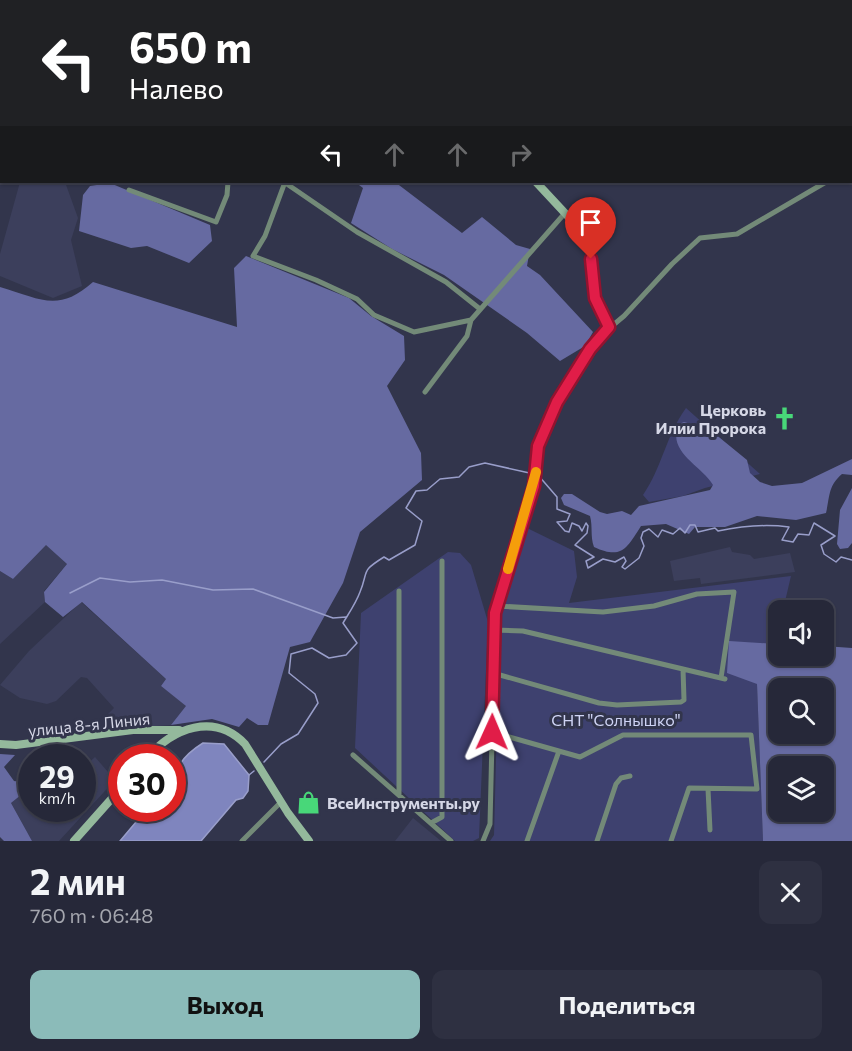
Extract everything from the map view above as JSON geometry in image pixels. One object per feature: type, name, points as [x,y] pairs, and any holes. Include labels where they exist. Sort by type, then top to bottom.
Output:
[{"type":"street","points":[[129,190],[216,222],[227,195],[228,183]]},
{"type":"street","points":[[285,183],[265,236],[253,256],[316,280],[357,299],[374,315],[414,332],[471,320]]},
{"type":"street","points":[[286,183],[357,232],[446,282],[480,309]]},
{"type":"street","points":[[537,183],[590,240],[595,298],[609,327]]},
{"type":"street","points":[[483,841],[490,824],[496,606],[535,479],[538,446],[557,402],[590,349],[609,327],[624,316],[672,264],[700,238],[737,234],[823,183]]},
{"type":"street","points":[[425,392],[467,336],[471,320],[565,213]]},
{"type":"street","points":[[431,823],[442,817],[442,561]]},
{"type":"street","points":[[399,591],[399,795]]},
{"type":"street","points":[[494,630],[523,632],[723,678],[734,592],[697,594],[654,606],[603,612],[496,606]]},
{"type":"street","points":[[493,673],[617,705],[681,702],[684,700],[683,669]]},
{"type":"street","name":"улица 8-я Линия","points":[[0,744],[16,745],[134,730],[222,728],[236,734],[245,744],[281,802],[309,841]]},
{"type":"street","points":[[159,744],[181,730]]},
{"type":"street","points":[[492,732],[580,757],[623,735],[751,735],[757,789],[689,789],[671,841]]},
{"type":"street","points":[[527,841],[560,751]]},
{"type":"street","points":[[353,754],[451,841]]},
{"type":"street","points":[[597,841],[616,784],[621,778],[630,776]]},
{"type":"street","points":[[708,789],[710,830]]},
{"type":"street","points":[[242,841],[281,802]]},
{"type":"street","points":[[74,841],[108,803]]},
{"type":"shaded area","points":[[20,183],[65,183],[78,218],[71,240],[82,286],[53,298],[0,276],[0,254]]},
{"type":"shaded area","points":[[110,183],[210,225],[212,241],[189,263],[147,246],[131,248],[79,231],[83,195],[90,186]]},
{"type":"shaded area","points":[[356,183],[396,183],[462,233],[482,217],[516,245],[530,249],[527,266],[540,275],[593,332],[585,346],[560,361],[527,333],[444,275],[392,249],[351,223],[363,188]]},
{"type":"shaded area","points":[[246,256],[349,298],[371,316],[404,336],[405,360],[387,386],[421,453],[422,480],[360,532],[343,583],[310,642],[290,647],[268,725],[258,725],[247,718],[239,727],[212,719],[171,725],[186,706],[161,686],[166,679],[82,602],[63,617],[45,602],[44,592],[67,564],[46,545],[13,579],[0,571],[0,287],[49,301],[69,298],[93,282],[237,327],[234,268]]},
{"type":"shaded area","points":[[684,422],[709,429],[747,460],[750,473],[760,482],[772,486],[802,483],[852,459],[852,475],[842,474],[834,483],[826,513],[796,520],[757,516],[725,527],[695,527],[689,534],[666,524],[641,526],[623,550],[611,552],[594,547],[590,516],[564,505],[561,498],[564,494],[572,494],[600,512],[607,514],[622,511],[631,515],[639,506],[710,490],[713,485],[677,443],[676,434],[679,424]]},
{"type":"shaded area","points":[[852,488],[852,543],[848,548],[840,549],[837,544],[840,510]]},
{"type":"shaded area","points":[[46,544],[67,564],[44,591],[45,602],[0,644],[0,571],[13,579]]},
{"type":"shaded area","points":[[730,547],[732,552],[750,555],[754,559],[790,553],[795,572],[701,584],[700,578],[674,581],[670,561]]},
{"type":"shaded area","points":[[81,602],[166,679],[161,686],[187,706],[171,725],[112,729],[103,719],[114,708],[87,678],[81,677],[56,701],[47,704],[20,698],[0,685],[29,651]]},
{"type":"shaded area","points":[[729,641],[768,643],[768,666],[834,666],[834,647],[852,648],[852,841],[763,841],[757,684],[727,673]]},
{"type":"shaded area","points":[[203,743],[224,744],[249,775],[248,791],[243,798],[236,800],[201,841],[120,841],[136,822],[186,822],[186,756]]},
{"type":"shaded area","points":[[0,754],[15,755],[4,767],[14,781],[18,782],[18,797],[11,803],[18,816],[18,822],[22,822],[32,841],[4,841],[0,837]]},
{"type":"shaded area","points":[[96,758],[108,772],[108,788],[96,801]]},
{"type":"shaded area","points":[[18,797],[18,816],[11,803]]},
{"type":"shaded area","points":[[413,818],[441,841],[395,841]]},
{"type":"shaded area","points":[[22,822],[76,822],[59,841],[32,841]]},
{"type":"green space","points":[[686,408],[760,474],[683,496],[649,502],[643,495],[655,474],[679,418]]},
{"type":"green space","name":"СНТ \"Солнышко\"","points":[[527,528],[574,551],[577,577],[569,603],[791,576],[785,600],[768,600],[768,644],[729,642],[757,684],[763,841],[490,841],[494,835],[500,609]]},
{"type":"green space","points":[[448,552],[460,553],[471,565],[488,622],[479,838],[473,841],[455,841],[355,748],[361,613]]},
{"type":"waterway","points":[[264,762],[281,744],[298,734],[318,703],[315,694],[289,673],[291,654],[312,648],[329,658],[346,655],[357,643],[343,623],[358,596],[368,569],[384,557],[389,560],[415,545],[422,521],[406,508],[416,491],[427,490],[440,479],[459,477],[469,467],[485,463],[534,474]]},
{"type":"waterway","points":[[538,475],[557,497],[557,509],[570,514],[567,521],[557,522],[565,531],[569,532],[572,523],[579,526],[582,531],[586,523],[588,526],[587,533],[575,545],[594,557],[586,561],[588,568],[603,559],[615,562],[624,557],[626,561],[622,567],[625,569],[639,558],[644,546],[641,538],[643,532],[649,529],[658,537],[662,530],[673,534],[680,528],[685,533],[690,525],[695,525],[698,532],[715,528],[718,531],[754,526],[789,527],[782,540],[793,542],[798,534],[809,535],[814,523],[835,536],[821,545],[824,554],[836,562],[841,557],[852,560]]},
{"type":"waterway","points":[[70,593],[100,578],[130,582],[162,580],[213,590],[253,589],[333,618],[346,617]]},
{"type":"waterway","points":[[249,775],[254,771]]},
{"type":"slow traffic","points":[[508,569],[534,486],[536,472]]},
{"type":"place","name":"Церковь Илии Пророка","points":[[784,418]]},
{"type":"place","name":"ВсеИнструменты.ру","points":[[309,802]]},
{"type":"route","points":[[492,732],[495,613],[534,486],[538,446],[557,402],[590,349],[609,327],[595,298],[591,259]]}]
